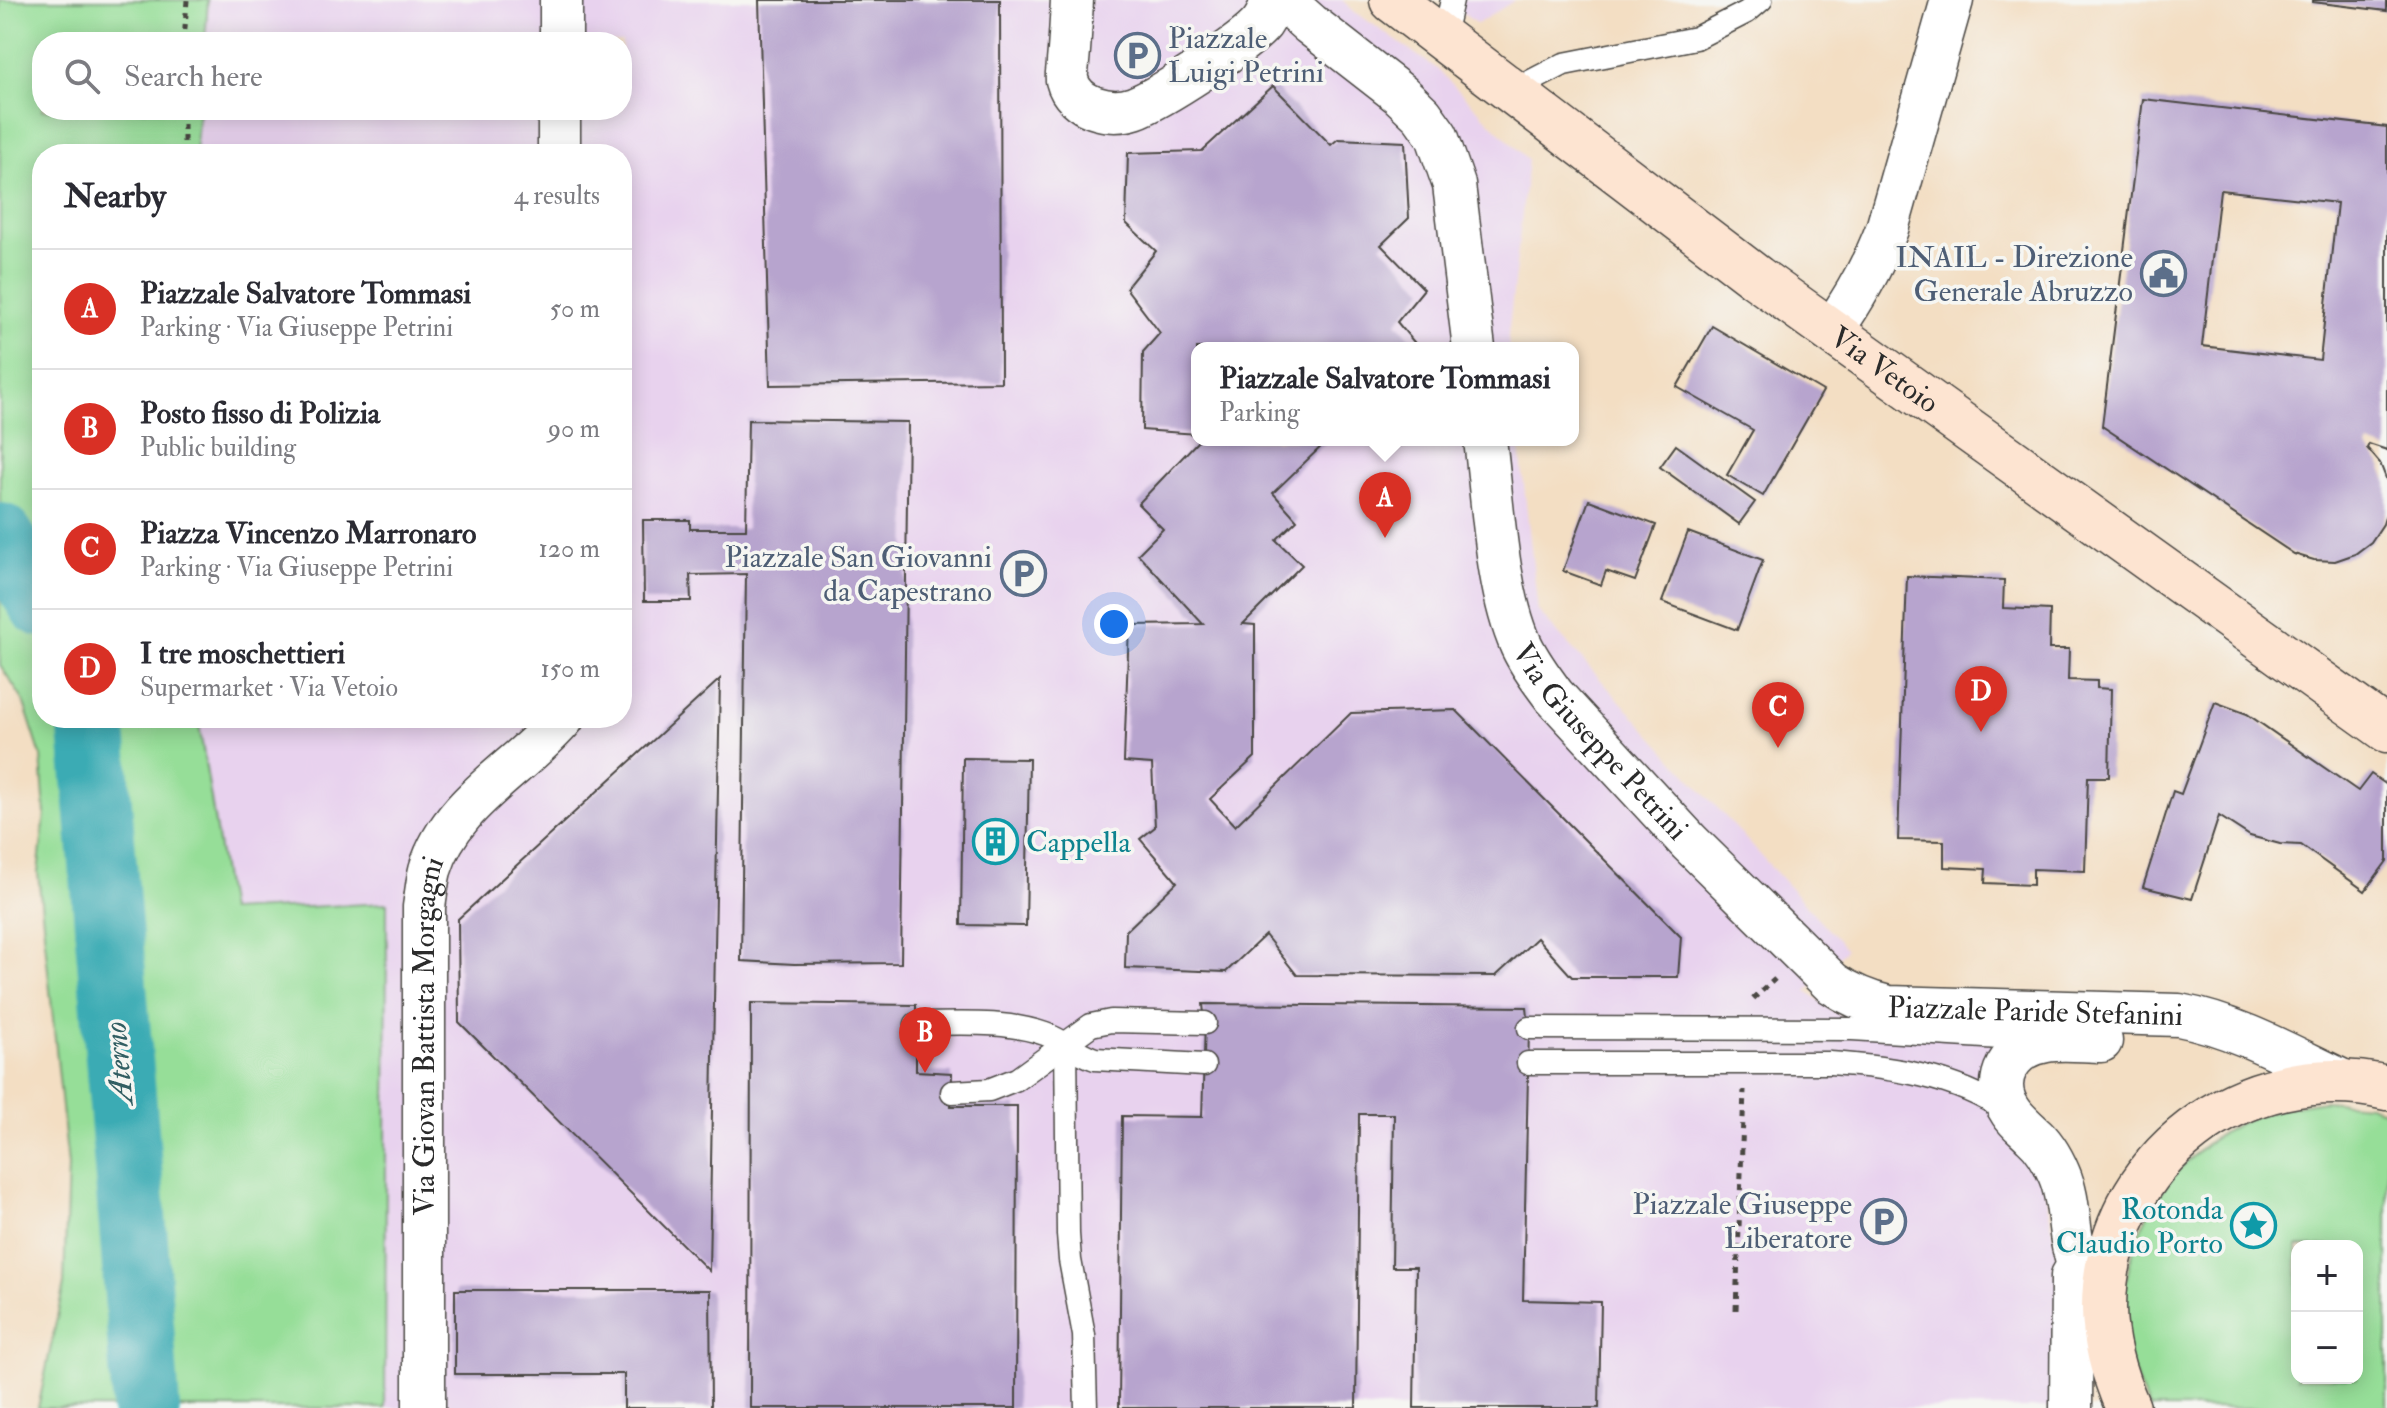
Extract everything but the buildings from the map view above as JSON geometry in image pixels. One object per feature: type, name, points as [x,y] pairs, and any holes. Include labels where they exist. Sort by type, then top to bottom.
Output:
[{"type":"street","points":[[561,0],[561,32]]},
{"type":"street","points":[[1072,0],[1067,80],[1089,106],[1117,111],[1132,109],[1153,100],[1240,42],[1264,20],[1271,0]]},
{"type":"street","points":[[1283,0],[1400,94],[1422,115],[1437,136],[1454,185],[1473,342]]},
{"type":"street","name":"Via Vetoio","points":[[1392,0],[1448,20],[1510,92],[1684,224],[2387,730]]},
{"type":"street","points":[[1831,332],[1874,264],[1887,229],[1952,0]]},
{"type":"street","points":[[559,120],[559,144]]},
{"type":"street","name":"Via Giuseppe Petrini","points":[[1486,446],[1502,578],[1520,643],[1536,672],[1554,696],[1689,842],[1817,968]]},
{"type":"street","name":"Via Giovan Battista Morgagni","points":[[424,1408],[424,907],[430,870],[444,839],[461,814],[552,728]]},
{"type":"street","name":"Piazzale Paride Stefanini","points":[[1817,968],[1849,994],[1888,1007],[2179,1015],[2202,1019],[2366,1085]]},
{"type":"street","name":"Piazzale Paride Stefanini","points":[[2071,1392],[2092,1245],[2066,1197],[2060,1175],[2049,1154],[2005,1103],[2002,1077],[2008,1064],[2030,1046],[2047,1041],[2200,1041],[2242,1034]]},
{"type":"street","points":[[2071,1392],[2075,1349],[2098,1320],[2105,1292],[2092,1245],[2129,1207],[2152,1169],[2182,1137],[2218,1112],[2258,1093],[2301,1083],[2366,1085]]},
{"type":"street","points":[[2098,1320],[2128,1408]]},
{"type":"lane","points":[[1510,92],[1564,64],[1696,38],[1747,12],[1761,0]]},
{"type":"lane","points":[[952,1092],[978,1092],[1002,1086],[1031,1070],[1091,1025],[1111,1021],[1205,1023]]},
{"type":"lane","points":[[916,1024],[1019,1028],[1045,1033],[1095,1059],[1204,1065]]},
{"type":"lane","points":[[1529,1028],[1852,1029],[2047,1041]]},
{"type":"lane","points":[[1066,1042],[1068,1234],[1084,1335],[1086,1408]]},
{"type":"lane","points":[[1528,1063],[1830,1063],[1902,1071],[1966,1088],[1988,1099],[2021,1125]]},
{"type":"path","points":[[185,32],[187,0]]},
{"type":"path","points":[[184,120],[184,144]]},
{"type":"path","points":[[1747,1029],[1747,1003],[1817,968]]},
{"type":"path","points":[[1736,1310],[1745,1063]]},
{"type":"shaded area","points":[[0,0],[1342,0],[1437,69],[1528,160],[1508,342],[1191,342],[1191,446],[1520,446],[1538,611],[1846,949],[1807,991],[1852,1021],[2029,1026],[2029,1108],[2087,1408],[166,1408],[148,728],[632,728],[632,144],[39,144],[33,120],[632,120],[632,32],[32,32],[32,117]]},
{"type":"shaded area","points":[[1445,0],[1515,0],[1477,24]]},
{"type":"green space","points":[[0,0],[208,0],[206,32],[32,32],[32,120],[198,120],[196,144],[32,144],[32,728],[23,700],[0,665]]},
{"type":"green space","points":[[32,728],[200,728],[229,911],[387,903],[385,1408],[38,1408],[64,1284],[68,1166],[38,873],[45,814],[41,756]]},
{"type":"green space","name":"Rotonda Claudio Porto","points":[[2324,1101],[2369,1105],[2387,1111],[2387,1408],[2150,1408],[2133,1369],[2125,1329],[2125,1288],[2134,1249],[2150,1212],[2172,1178],[2201,1149],[2246,1120]]},
{"type":"waterway","name":"Aterno","points":[[0,537],[32,587]]},
{"type":"waterway","name":"Aterno","points":[[92,728],[146,1408]]},
{"type":"place","name":"Piazzale Luigi Petrini","points":[[1137,55]]},
{"type":"place","name":"INAIL - Direzione Generale Abruzzo","points":[[2164,274]]},
{"type":"place","name":"Piazzale Salvatore Tommasi","points":[[1385,538]]},
{"type":"place","name":"Piazzale San Giovanni da Capestrano","points":[[1023,574]]},
{"type":"place","name":"I tre moschettieri","points":[[1981,732]]},
{"type":"place","name":"Piazza Vincenzo Marronaro","points":[[1778,748]]},
{"type":"place","name":"Cappella","points":[[995,842]]},
{"type":"place","name":"Posto fisso di Polizia","points":[[925,1073]]},
{"type":"place","name":"Piazzale Giuseppe Liberatore","points":[[1883,1221]]},
{"type":"place","name":"Rotonda Claudio Porto","points":[[2254,1226]]}]
